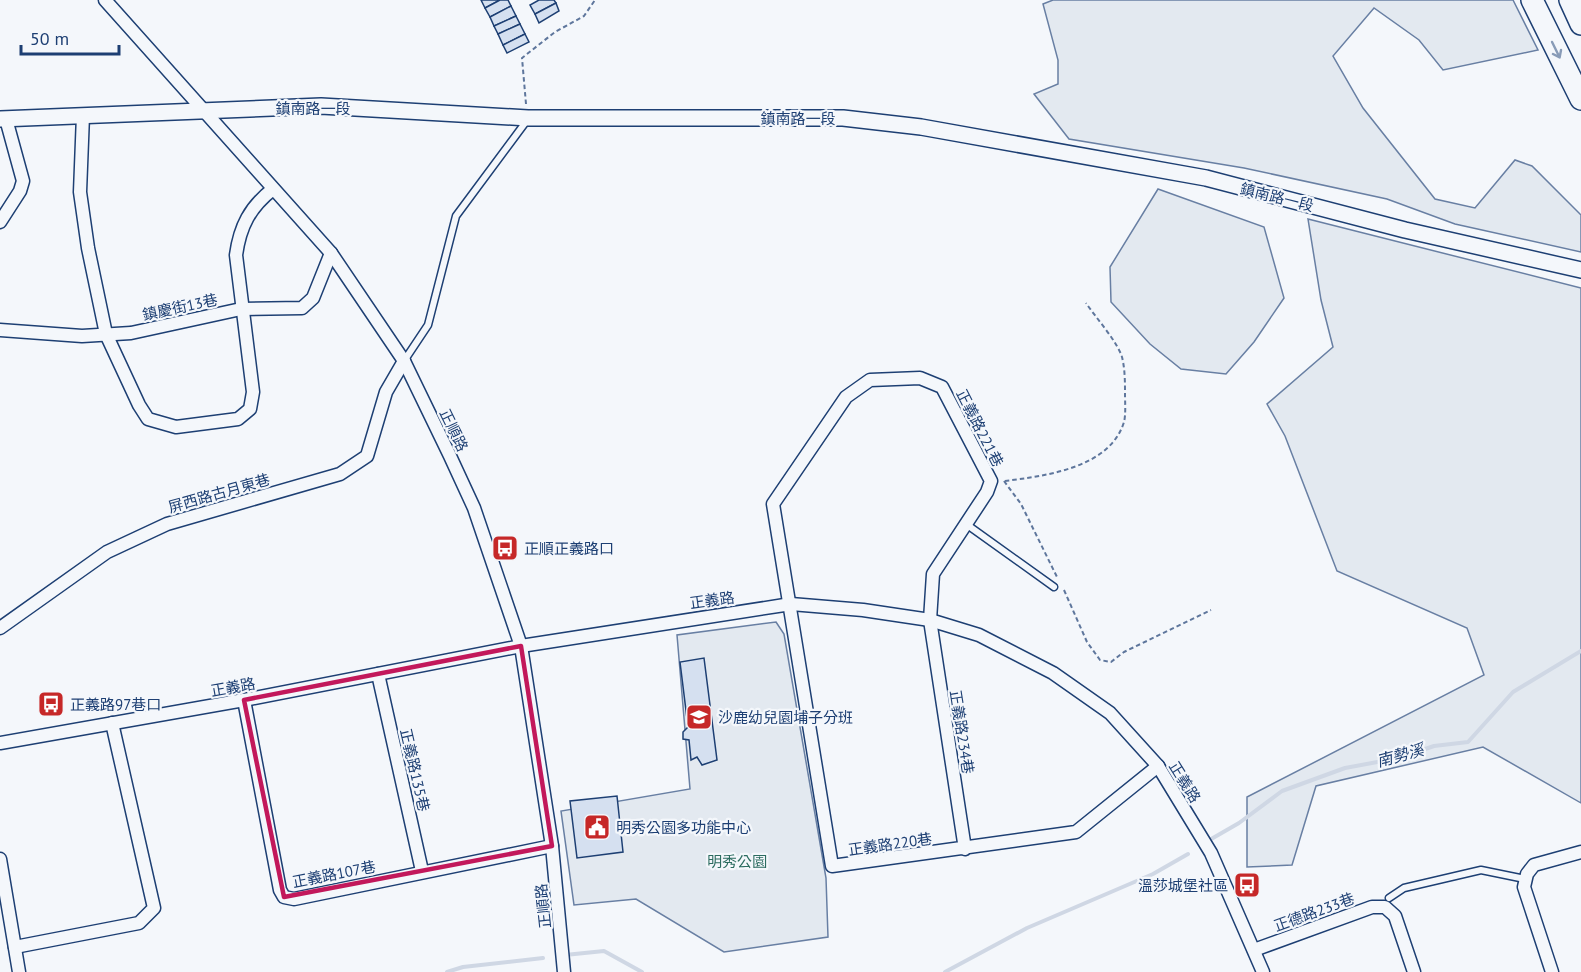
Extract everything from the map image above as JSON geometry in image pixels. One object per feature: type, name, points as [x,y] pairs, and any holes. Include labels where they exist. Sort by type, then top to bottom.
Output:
[{"type":"highway","points":[[1532,0],[1581,99]]},
{"type":"highway","points":[[1570,0],[1581,24]]},
{"type":"street","name":"正順路","points":[[105,0],[331,253],[404,361],[474,508],[521,646],[552,846],[564,972]]},
{"type":"street","name":"鎮南路一段","points":[[3,119],[321,106],[528,118],[843,118],[921,127],[1206,178],[1405,230],[1581,270]]},
{"type":"street","points":[[83,116],[80,192],[88,248],[106,334],[148,419],[176,427],[238,419],[250,409],[253,392],[236,255],[239,233],[248,214],[273,189]]},
{"type":"street","points":[[0,222],[20,191],[23,181],[3,119]]},
{"type":"street","name":"鎮慶街13巷","points":[[0,330],[82,336],[131,333],[241,309],[302,308],[313,298],[331,253]]},
{"type":"street","name":"屏西路古月東巷","points":[[0,628],[107,552],[157,529],[340,474],[367,456],[386,392],[404,361]]},
{"type":"street","name":"正義路221巷","points":[[791,604],[774,504],[846,397],[870,380],[920,378],[942,387],[991,481],[987,492],[933,574],[930,620]]},
{"type":"street","name":"正義路","points":[[0,743],[244,700],[521,646],[791,604],[863,610],[930,620],[980,635],[1053,673],[1110,713],[1158,766],[1211,853],[1263,972]]},
{"type":"street","name":"正義路220巷","points":[[791,604],[832,867],[1076,832],[1158,766]]},
{"type":"street","name":"正義路234巷","points":[[930,620],[965,849]]},
{"type":"street","name":"正義路135巷","points":[[378,674],[422,871]]},
{"type":"street","name":"正義路107巷","points":[[244,700],[280,890],[284,897],[294,899],[552,846]]},
{"type":"street","points":[[15,947],[139,923],[154,908],[112,723]]},
{"type":"street","points":[[1552,972],[1524,887],[1525,879],[1534,865],[1581,852]]},
{"type":"street","points":[[0,859],[19,972]]},
{"type":"street","name":"正德路233巷","points":[[1254,950],[1372,907],[1385,907],[1395,916],[1414,972]]},
{"type":"lane","points":[[404,361],[428,325],[456,216],[528,118]]},
{"type":"lane","points":[[965,524],[1054,586]]},
{"type":"lane","points":[[1389,898],[1404,888],[1481,870],[1525,879]]},
{"type":"path","points":[[528,118],[522,58],[555,32],[584,16],[595,0]]},
{"type":"path","points":[[991,481],[1053,476],[1100,453],[1116,437],[1124,422],[1125,376],[1121,356],[1086,303]]},
{"type":"path","points":[[1004,481],[1021,504],[1087,642],[1100,660],[1111,662],[1124,652],[1211,610]]},
{"type":"highlighted area","points":[[521,646],[552,846],[284,897],[244,700]]},
{"type":"green space","points":[[1053,0],[1513,0],[1538,50],[1443,70],[1419,40],[1374,8],[1333,56],[1363,108],[1435,199],[1475,208],[1515,160],[1532,166],[1581,215],[1581,252],[1455,224],[1387,199],[1244,168],[1069,139],[1034,94],[1058,84],[1058,60],[1043,4]]},
{"type":"green space","points":[[1158,189],[1264,227],[1284,298],[1254,342],[1226,374],[1181,369],[1150,344],[1111,302],[1110,267]]},
{"type":"green space","points":[[1308,219],[1581,288],[1581,803],[1483,747],[1316,786],[1292,865],[1247,867],[1247,797],[1484,675],[1467,628],[1337,571],[1285,436],[1267,404],[1333,347],[1321,300]]},
{"type":"green space","name":"明秀公園","points":[[776,622],[784,634],[826,878],[828,937],[724,952],[636,899],[574,905],[561,811],[690,789],[677,635]]},
{"type":"building","points":[[481,0],[500,0],[485,8]]},
{"type":"building","points":[[500,0],[508,0],[511,6],[490,17],[485,8]]},
{"type":"building","points":[[539,0],[554,0],[556,3],[535,14],[530,5]]},
{"type":"building","points":[[556,3],[559,11],[539,23],[535,14]]},
{"type":"building","points":[[511,6],[516,16],[494,26],[490,17]]},
{"type":"building","points":[[516,16],[520,24],[498,34],[494,26]]},
{"type":"building","points":[[520,24],[525,34],[503,45],[498,34]]},
{"type":"building","points":[[525,34],[529,42],[507,53],[503,45]]},
{"type":"building","name":"沙鹿幼兒園埔子分班","points":[[704,658],[717,760],[702,765],[697,757],[691,760],[689,740],[683,739],[683,732],[688,727],[680,662]]},
{"type":"building","name":"明秀公園多功能中心","points":[[617,796],[623,852],[577,858],[570,801]]},
{"type":"waterway","name":"南勢溪","points":[[1206,842],[1239,823],[1282,791],[1345,768],[1399,758],[1434,746],[1468,742],[1513,692],[1581,651]]},
{"type":"waterway","points":[[945,972],[1027,928],[1153,874],[1188,854]]},
{"type":"waterway","points":[[565,955],[604,951],[642,972]]},
{"type":"waterway","points":[[447,972],[463,967],[543,958]]},
{"type":"place","name":"正順正義路口","points":[[505,548]]},
{"type":"place","name":"正義路97巷口","points":[[51,704]]},
{"type":"place","name":"沙鹿幼兒園埔子分班","points":[[699,717]]},
{"type":"place","name":"明秀公園多功能中心","points":[[597,827]]},
{"type":"place","name":"溫莎城堡社區","points":[[1247,885]]}]
